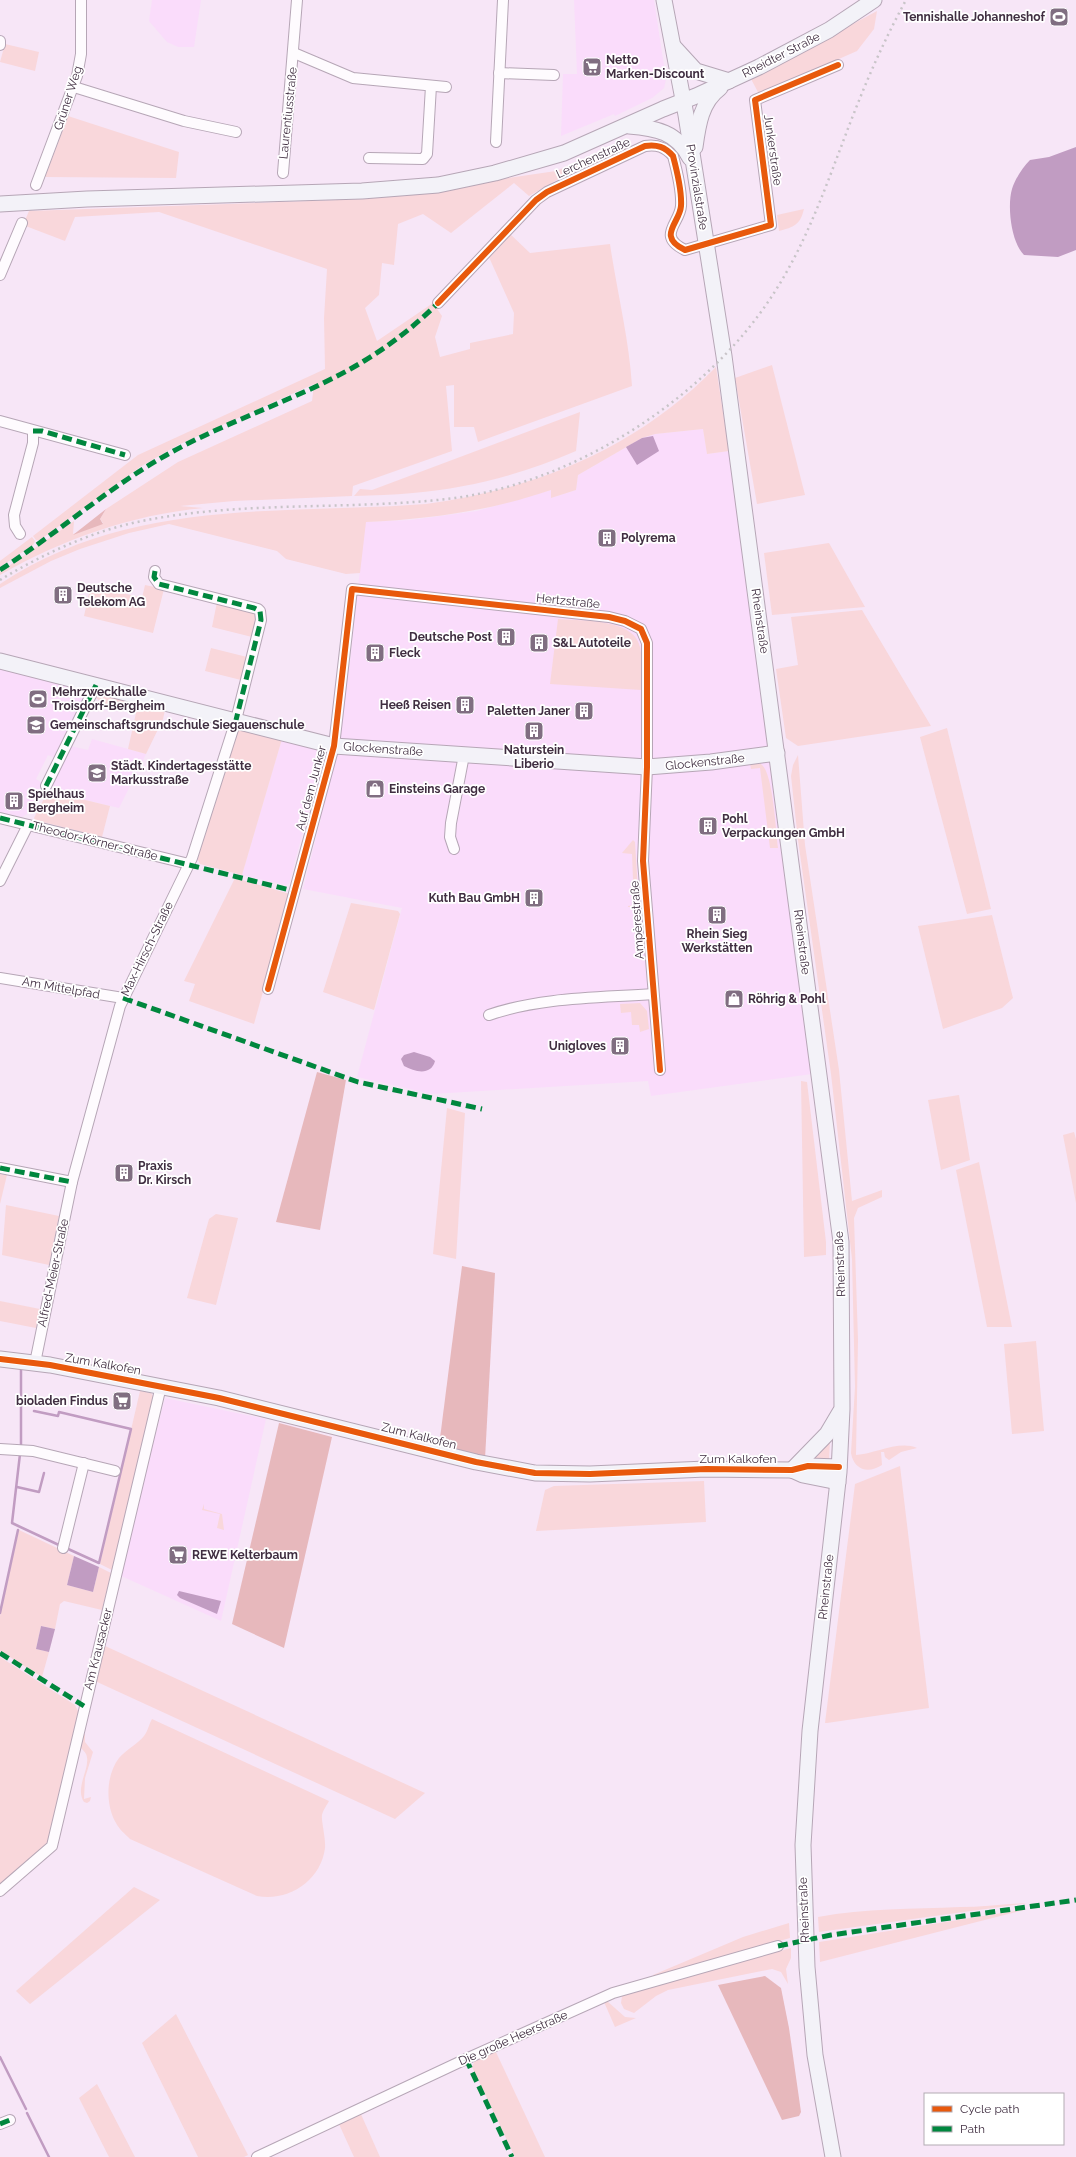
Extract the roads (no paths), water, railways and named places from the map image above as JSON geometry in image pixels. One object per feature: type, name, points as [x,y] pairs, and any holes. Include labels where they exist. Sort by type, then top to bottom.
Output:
[{"type":"main road","name":"Provinzialstraße","points":[[664,0],[683,101],[707,245],[726,374]]},
{"type":"main road","name":"Rheidter Straße","points":[[0,204],[87,199],[362,191],[438,184],[495,174],[564,153],[728,81],[829,30],[874,0]]},
{"type":"main road","points":[[673,46],[696,71],[728,81]]},
{"type":"main road","points":[[693,164],[702,110],[714,92],[728,81]]},
{"type":"main road","points":[[628,126],[650,127],[667,132],[685,149],[693,164]]},
{"type":"main road","name":"Rheinstraße","points":[[726,374],[841,1242],[842,1409],[839,1467],[810,1731],[803,1845],[803,1907],[807,1974],[815,2055],[833,2157]]},
{"type":"main road","name":"Glockenstraße","points":[[0,661],[334,746],[647,767],[704,763],[777,753]]},
{"type":"main road","name":"Zum Kalkofen","points":[[0,1359],[35,1363],[219,1398],[476,1462],[521,1471],[560,1474],[706,1469],[792,1470],[808,1466],[839,1467]]},
{"type":"main road","name":"Zum Kalkofen","points":[[792,1470],[827,1434],[842,1409]]},
{"type":"main road","name":"Zum Kalkofen","points":[[792,1470],[802,1475],[838,1482]]},
{"type":"street","name":"Grüner Weg","points":[[36,186],[74,87],[80,54],[82,0]]},
{"type":"street","name":"Laurentiusstraße","points":[[283,173],[294,53],[297,0]]},
{"type":"street","points":[[496,142],[504,0]]},
{"type":"street","name":"Laurentiusstraße","points":[[294,53],[353,78],[446,88]]},
{"type":"street","name":"Junkerstraße","points":[[707,245],[772,225],[755,100],[838,65]]},
{"type":"street","points":[[499,73],[554,75]]},
{"type":"street","points":[[368,158],[423,159],[427,154],[431,86]]},
{"type":"street","points":[[74,87],[184,121],[236,132]]},
{"type":"street","name":"Lerchenstraße","points":[[438,303],[542,196],[645,146],[659,146],[667,150],[673,156],[676,167],[681,207],[671,227],[672,241],[685,250],[707,245]]},
{"type":"street","points":[[0,275],[22,223]]},
{"type":"street","points":[[0,421],[33,431],[42,431],[125,455]]},
{"type":"street","points":[[20,534],[15,526],[14,515],[33,443],[33,431]]},
{"type":"street","name":"Max-Hirsch-Straße","points":[[72,1182],[123,998],[189,864],[236,720],[261,620],[260,611],[254,608],[159,584],[154,577],[155,571]]},
{"type":"street","name":"Auf dem Junker","points":[[268,989],[334,746],[352,589]]},
{"type":"street","name":"Hertzstraße","points":[[352,589],[610,617],[637,626],[641,629],[647,643],[647,767]]},
{"type":"street","points":[[46,786],[96,685]]},
{"type":"street","points":[[454,849],[450,838],[451,822],[464,755]]},
{"type":"street","name":"Ampèrestraße","points":[[647,767],[643,862],[660,1070]]},
{"type":"street","name":"Theodor-Körner-Straße","points":[[0,818],[189,864]]},
{"type":"street","points":[[0,881],[28,825]]},
{"type":"street","name":"Am Mittelpfad","points":[[0,978],[123,998]]},
{"type":"street","points":[[490,1015],[514,1006],[653,994]]},
{"type":"street","points":[[0,1168],[72,1182]]},
{"type":"street","name":"Alfred-Meier-Straße","points":[[35,1363],[72,1182]]},
{"type":"street","name":"Am Krausacker","points":[[0,1891],[52,1846],[161,1386]]},
{"type":"street","points":[[0,1449],[34,1451],[115,1471]]},
{"type":"street","points":[[64,1548],[84,1463]]},
{"type":"street","name":"Die große Heerstraße","points":[[257,2157],[466,2059],[613,1993],[778,1946]]},
{"type":"waterway","points":[[21,1370],[21,1446]]},
{"type":"waterway","points":[[34,1411],[58,1416],[59,1412],[131,1429],[99,1563],[66,1548]]},
{"type":"waterway","points":[[20,1454],[12,1523],[61,1546]]},
{"type":"waterway","points":[[17,1487],[39,1492],[44,1473]]},
{"type":"waterway","points":[[0,1613],[18,1530]]},
{"type":"waterway","points":[[0,2057],[26,2109]]},
{"type":"waterway","points":[[27,2113],[49,2157]]},
{"type":"railway","points":[[0,580],[33,561],[68,544],[123,525],[220,510],[377,504],[455,498],[498,489],[541,476],[583,458],[624,436],[662,410],[698,381],[730,350],[758,316],[775,292],[814,215],[867,80],[906,0]]},
{"type":"place","name":"Tennishalle Johanneshof","points":[[1059,17]]},
{"type":"place","name":"Netto Marken-Discount","points":[[592,67]]},
{"type":"place","name":"Polyrema","points":[[607,538]]},
{"type":"place","name":"Deutsche Telekom AG","points":[[63,595]]},
{"type":"place","name":"Deutsche Post","points":[[506,637]]},
{"type":"place","name":"S&L Autoteile","points":[[539,643]]},
{"type":"place","name":"Fleck","points":[[375,653]]},
{"type":"place","name":"Mehrzweckhalle Troisdorf-Bergheim","points":[[38,699]]},
{"type":"place","name":"Heeß Reisen","points":[[465,705]]},
{"type":"place","name":"Paletten Janer","points":[[584,711]]},
{"type":"place","name":"Gemeinschaftsgrundschule Siegauenschule","points":[[36,725]]},
{"type":"place","name":"Naturstein Liberio","points":[[534,731]]},
{"type":"place","name":"Städt. Kindertagesstätte Markusstraße","points":[[97,773]]},
{"type":"place","name":"Einsteins Garage","points":[[375,789]]},
{"type":"place","name":"Spielhaus Bergheim","points":[[14,801]]},
{"type":"place","name":"Pohl Verpackungen GmbH","points":[[708,826]]},
{"type":"place","name":"Kuth Bau GmbH","points":[[534,898]]},
{"type":"place","name":"Rhein Sieg Werkstätten","points":[[717,915]]},
{"type":"place","name":"Röhrig & Pohl","points":[[734,999]]},
{"type":"place","name":"Unigloves","points":[[620,1046]]},
{"type":"place","name":"Praxis Dr. Kirsch","points":[[124,1173]]},
{"type":"place","name":"bioladen Findus","points":[[122,1401]]},
{"type":"place","name":"REWE Kelterbaum","points":[[178,1555]]}]
